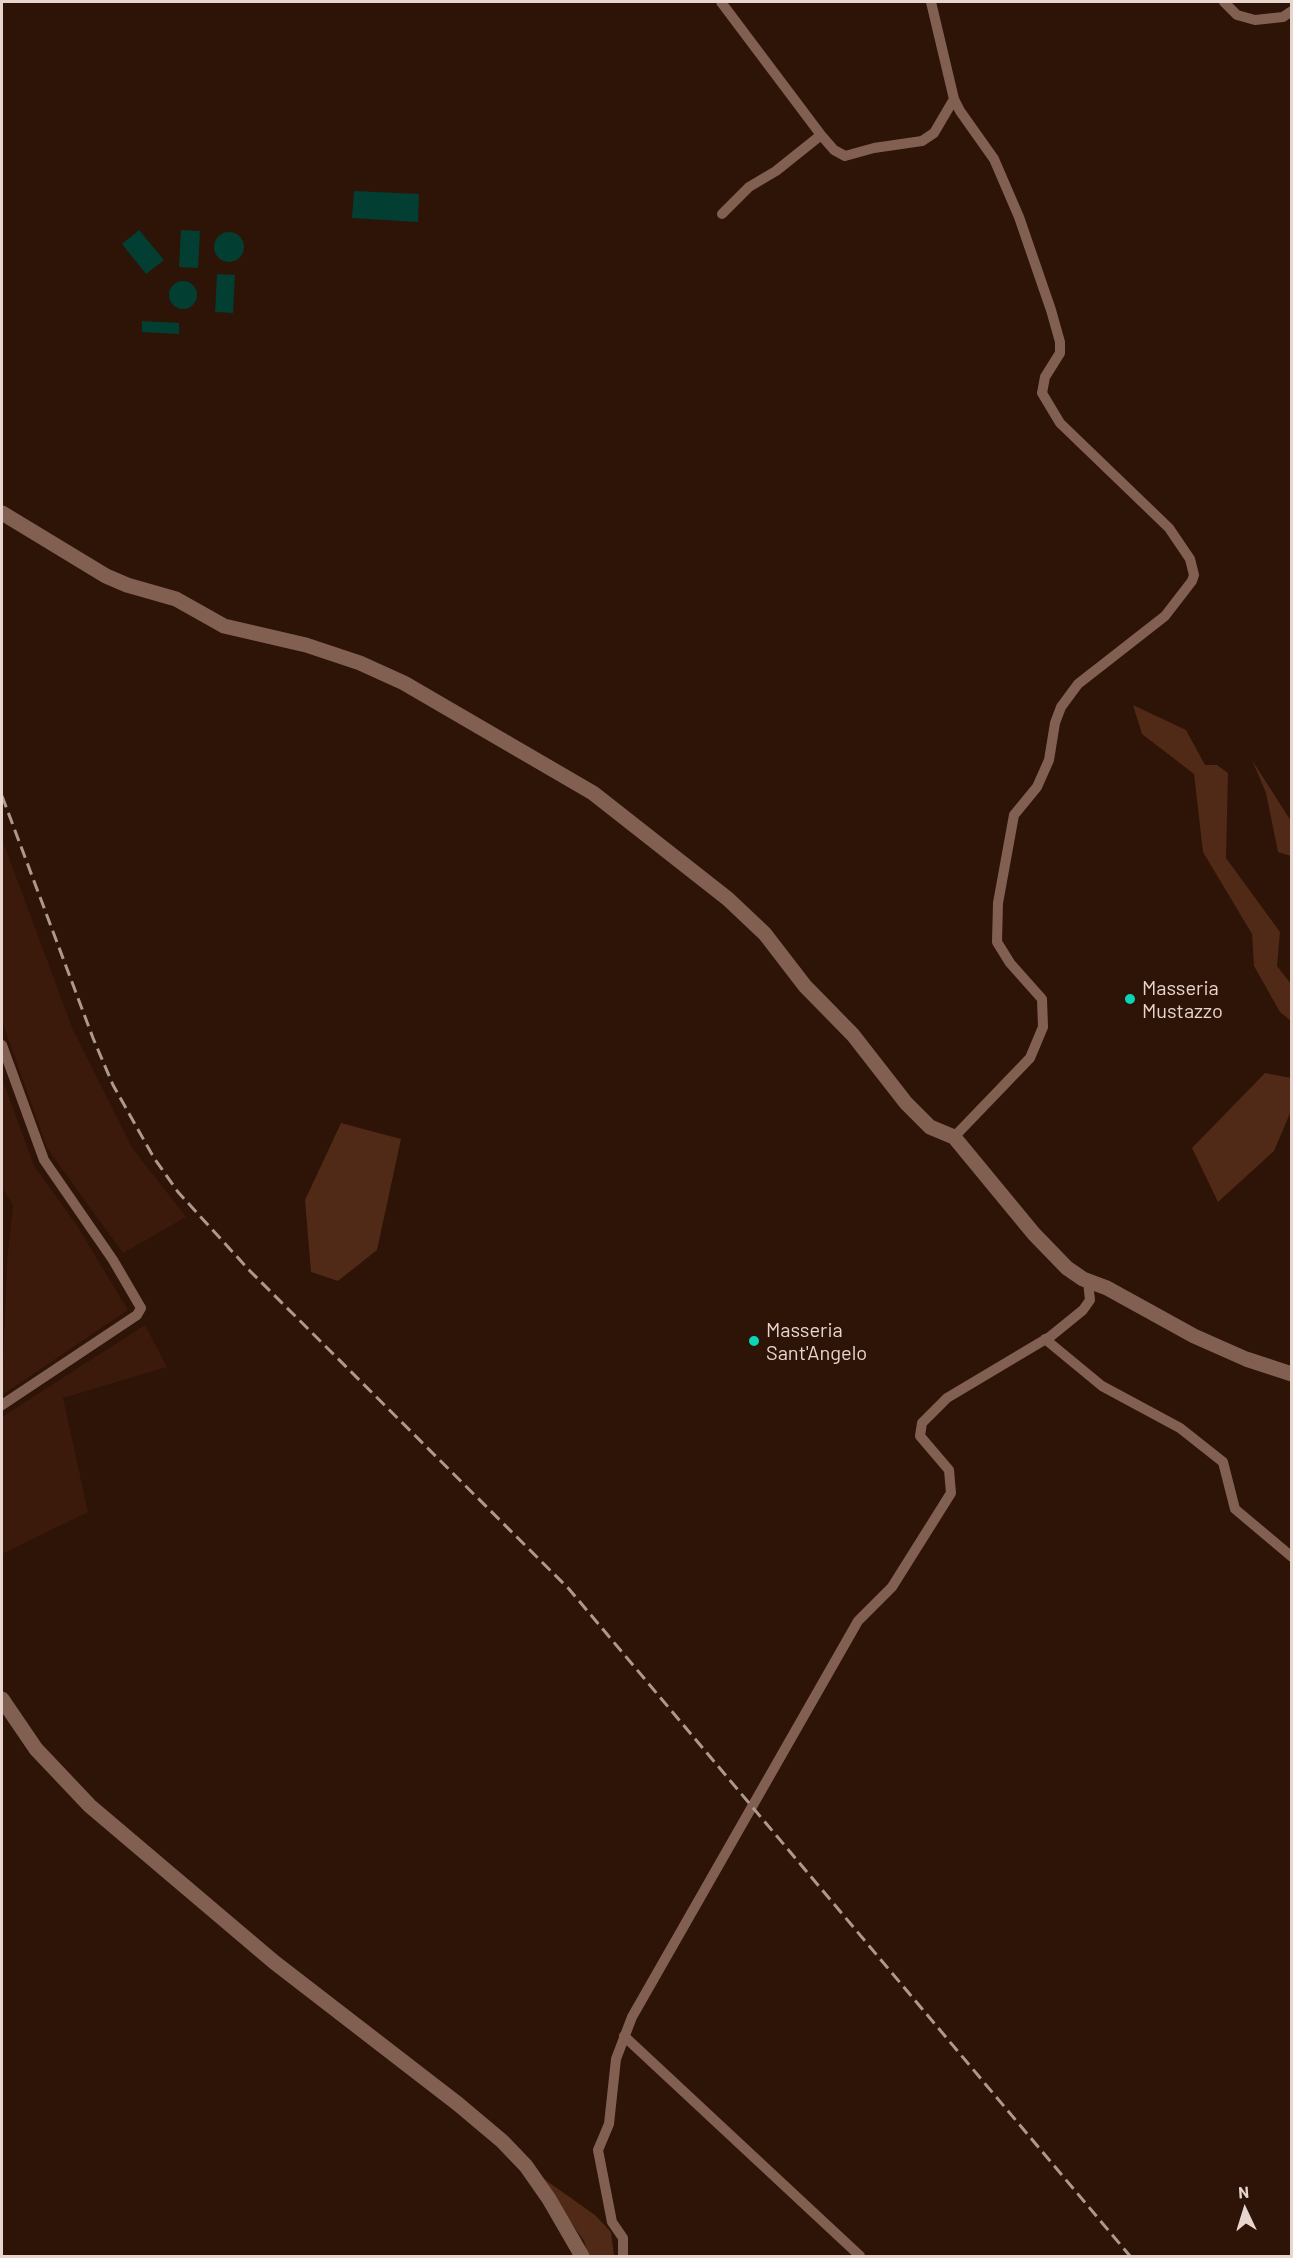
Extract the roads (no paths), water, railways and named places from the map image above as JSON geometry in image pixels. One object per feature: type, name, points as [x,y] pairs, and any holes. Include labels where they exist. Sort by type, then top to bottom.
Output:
[{"type":"street","points":[[721,2],[821,135],[834,150],[845,156],[874,148],[922,141],[934,133],[954,99]]},
{"type":"street","points":[[931,2],[954,99],[994,159],[1019,217],[1051,310],[1060,342],[1060,353],[1046,378],[1042,393],[1060,423],[1169,528],[1190,559],[1194,575],[1192,581],[1165,615],[1078,684],[1061,707],[1055,723],[1049,760],[1037,787],[1014,815],[998,903],[997,942],[1010,963],[1042,999],[1043,1028],[1029,1058],[954,1137]]},
{"type":"street","points":[[1224,2],[1237,15],[1255,20],[1283,17],[1292,11]]},
{"type":"street","points":[[722,214],[749,188],[776,171],[821,135]]},
{"type":"street","points":[[2,513],[106,576],[127,585],[176,599],[224,626],[306,645],[360,663],[404,683],[592,793],[728,899],[765,934],[805,986],[853,1035],[906,1103],[930,1127],[954,1137],[1034,1234],[1067,1268],[1088,1282],[1107,1288],[1194,1336],[1246,1359],[1292,1374]]},
{"type":"street","points":[[2,1045],[44,1160],[112,1260],[141,1308],[137,1315],[2,1405]]},
{"type":"street","points":[[623,2256],[623,2238],[612,2222],[598,2150],[609,2124],[616,2059],[632,2017],[710,1886],[858,1621],[892,1587],[951,1493],[950,1470],[920,1436],[922,1423],[930,1413],[955,1393],[1045,1339],[1087,1306],[1090,1300],[1088,1282]]},
{"type":"street","points":[[1045,1339],[1102,1386],[1180,1428],[1223,1462],[1235,1509],[1292,1557]]},
{"type":"street","points":[[2,1698],[36,1749],[90,1806],[274,1962],[449,2097],[502,2141],[525,2166],[549,2199],[582,2256]]},
{"type":"street","points":[[624,2036],[860,2256]]},
{"type":"water","points":[[354,191],[419,194],[418,222],[352,218]]},
{"type":"water","points":[[139,230],[164,260],[146,274],[122,244]]},
{"type":"water","points":[[181,230],[200,231],[198,268],[179,267]]},
{"type":"water","points":[[229,232],[239,237],[244,247],[239,257],[229,262],[219,257],[214,247],[219,237]]},
{"type":"water","points":[[217,274],[235,275],[233,313],[215,312]]},
{"type":"water","points":[[183,281],[193,285],[197,295],[193,305],[183,309],[173,305],[169,295],[173,285]]},
{"type":"water","points":[[142,321],[179,323],[179,334],[142,332]]},
{"type":"railway","points":[[2,796],[93,1038],[113,1085],[154,1158],[178,1192],[250,1271],[569,1589],[1130,2256]]},
{"type":"place","name":"Masseria Mustazzo","points":[[1130,999]]},
{"type":"place","name":"Masseria Sant'Angelo","points":[[754,1341]]}]
